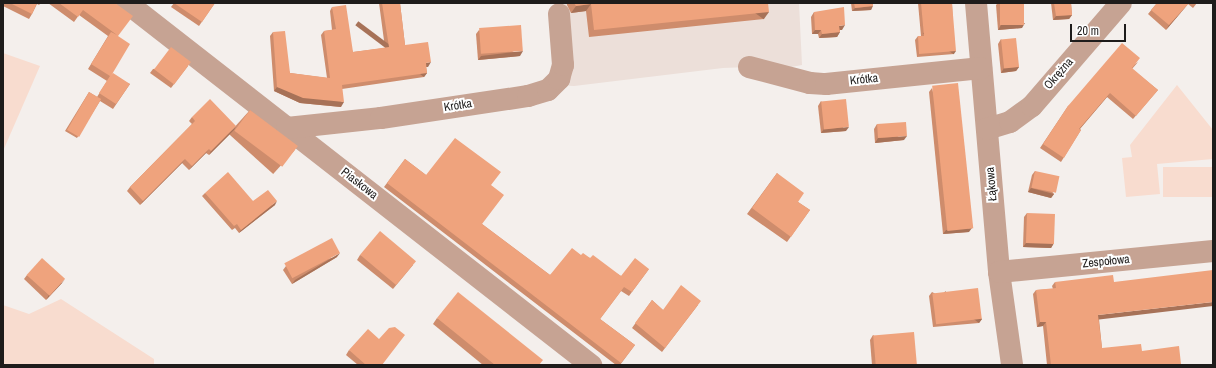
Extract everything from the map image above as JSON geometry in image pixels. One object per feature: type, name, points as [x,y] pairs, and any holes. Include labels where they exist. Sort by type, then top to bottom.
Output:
[{"type":"street","name":"Piaskowa","points":[[127,3],[591,365]]},
{"type":"street","name":"Łąkowa","points":[[976,3],[999,272],[1012,365]]},
{"type":"street","name":"Okrężna","points":[[987,129],[1010,122],[1032,106],[1121,3]]},
{"type":"street","name":"Krótka","points":[[287,128],[389,116],[528,96],[548,90],[559,79],[562,65],[559,14]]},
{"type":"street","name":"Krótka","points":[[749,67],[810,83],[826,84],[981,68]]},
{"type":"street","name":"Zespołowa","points":[[999,272],[1213,251]]},
{"type":"shaded area","points":[[553,3],[799,3],[802,65],[769,71],[749,67],[723,68],[574,86],[554,85],[559,14]]},
{"type":"shaded area","points":[[3,53],[40,66],[3,151]]},
{"type":"shaded area","points":[[1177,85],[1213,130],[1213,159],[1157,164],[1160,194],[1126,197],[1122,158],[1132,157],[1130,145]]},
{"type":"shaded area","points":[[1163,167],[1213,167],[1213,197],[1163,197]]},
{"type":"shaded area","points":[[61,299],[154,359],[154,365],[3,365],[3,305],[29,314]]},
{"type":"building","points":[[10,3],[37,3],[32,14]]},
{"type":"building","points":[[59,3],[115,3],[133,16],[118,36],[130,44],[111,76],[113,73],[130,84],[116,104],[99,93],[110,76],[91,64],[111,32],[117,35],[83,10],[78,17]]},
{"type":"building","points":[[174,3],[215,3],[202,22]]},
{"type":"building","points":[[382,3],[400,3],[405,45],[428,42],[431,62],[426,63],[427,73],[342,85],[344,102],[303,98],[277,87],[273,32],[285,31],[290,73],[330,78],[324,31],[336,29],[332,7],[346,5],[353,52],[389,47]]},
{"type":"building","points":[[574,3],[768,3],[769,12],[594,30],[591,4],[576,6]]},
{"type":"building","points":[[854,3],[873,3],[873,6],[855,8]]},
{"type":"building","points":[[921,3],[952,3],[956,51],[919,54],[918,36],[924,36]]},
{"type":"building","points":[[1000,3],[1024,3],[1024,25],[1000,25]]},
{"type":"building","points":[[1054,3],[1071,3],[1072,15],[1056,16]]},
{"type":"building","points":[[1157,3],[1189,3],[1169,25],[1151,10]]},
{"type":"building","points":[[844,7],[845,25],[839,26],[840,32],[822,34],[821,30],[815,30],[814,12]]},
{"type":"building","points":[[521,25],[523,51],[481,54],[479,28]]},
{"type":"building","points":[[1016,38],[1019,67],[1004,68],[1001,40]]},
{"type":"building","points":[[1122,43],[1140,58],[1132,68],[1158,90],[1136,116],[1110,93],[1079,129],[1081,130],[1064,158],[1043,144],[1068,106]]},
{"type":"building","points":[[171,47],[191,62],[174,84],[154,69]]},
{"type":"building","points":[[958,83],[973,228],[947,231],[932,86]]},
{"type":"building","points":[[89,92],[101,99],[79,137],[67,130]]},
{"type":"building","points":[[210,99],[236,126],[211,151],[209,149],[192,166],[185,159],[143,201],[130,187],[195,121],[192,117]]},
{"type":"building","points":[[846,99],[849,127],[824,129],[821,102]]},
{"type":"building","points":[[250,110],[298,146],[282,167],[234,131]]},
{"type":"building","points":[[906,122],[907,136],[878,138],[877,124]]},
{"type":"building","points":[[455,138],[501,172],[491,185],[504,195],[482,224],[550,275],[572,248],[581,255],[583,253],[590,258],[593,255],[621,276],[635,258],[649,269],[632,292],[624,287],[600,319],[635,345],[621,363],[387,183],[405,159],[426,175]]},
{"type":"building","points":[[1035,171],[1059,176],[1056,193],[1031,188]]},
{"type":"building","points":[[228,172],[253,201],[268,190],[277,201],[241,230],[237,224],[234,226],[205,193]]},
{"type":"building","points":[[777,173],[804,193],[798,202],[810,210],[791,237],[752,208]]},
{"type":"building","points":[[1027,213],[1055,214],[1054,244],[1026,243]]},
{"type":"building","points":[[380,231],[416,261],[396,285],[360,255]]},
{"type":"building","points":[[332,238],[340,253],[292,278],[284,263]]},
{"type":"building","points":[[42,258],[65,279],[50,296],[27,275]]},
{"type":"building","points":[[1213,270],[1213,302],[1098,315],[1102,348],[1141,344],[1142,351],[1179,346],[1181,364],[1051,365],[1046,322],[1040,322],[1036,290],[1056,288],[1055,282],[1113,275],[1114,282]]},
{"type":"building","points":[[681,285],[701,301],[665,348],[635,323],[652,300],[663,310]]},
{"type":"building","points":[[978,288],[982,319],[936,324],[932,294]]},
{"type":"building","points":[[458,292],[543,360],[539,365],[495,365],[437,318]]},
{"type":"building","points":[[395,327],[405,335],[382,365],[366,365],[349,350],[368,329],[379,339],[389,328]]},
{"type":"building","points":[[914,332],[917,365],[876,365],[873,336]]}]
